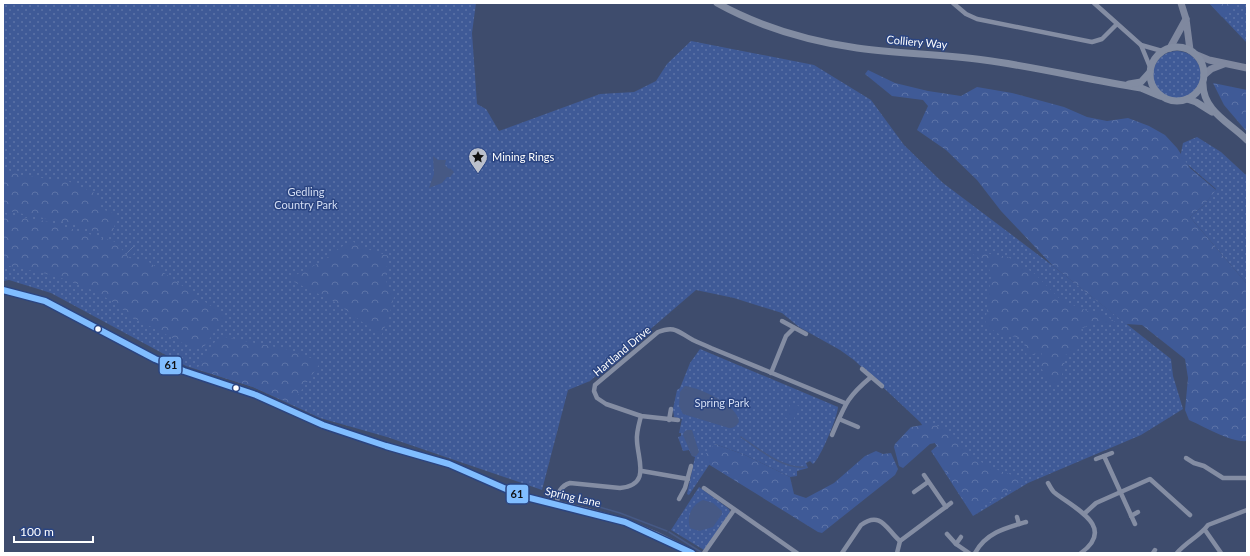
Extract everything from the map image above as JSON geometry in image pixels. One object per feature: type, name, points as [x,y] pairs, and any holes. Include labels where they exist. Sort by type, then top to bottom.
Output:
[{"type":"main road","name":"Colliery Way","points":[[717,3],[761,23],[818,41],[859,48],[945,55],[1017,64],[1150,90],[1160,96]]},
{"type":"main road","points":[[1203,83],[1194,95],[1187,99],[1175,102],[1160,96],[1151,83],[1150,70],[1155,58],[1162,51],[1178,47],[1190,50],[1197,56],[1202,64],[1204,75],[1204,94],[1209,105],[1218,115],[1247,140]]},
{"type":"main road","name":"Colliery Way","points":[[1121,85],[1141,82],[1150,70]]},
{"type":"main road","points":[[1187,99],[1196,102],[1218,115]]},
{"type":"street","points":[[953,3],[966,14],[977,19],[1092,42],[1102,39],[1116,24]]},
{"type":"street","points":[[1094,3],[1141,45],[1162,51]]},
{"type":"street","points":[[1180,3],[1186,19],[1190,50]]},
{"type":"street","points":[[1170,48],[1186,19]]},
{"type":"street","points":[[1141,45],[1150,70]]},
{"type":"street","points":[[1197,56],[1247,68]]},
{"type":"street","points":[[1204,75],[1214,67],[1226,63]]},
{"type":"street","name":"Spring Lane","points":[[3,290],[45,302],[157,360],[184,371],[256,395],[323,425],[386,446],[449,464],[522,496],[625,522],[656,535],[692,553]]},
{"type":"street","points":[[782,321],[806,334]]},
{"type":"street","name":"Hartland Drive","points":[[640,416],[606,404],[597,398],[594,391],[595,385],[658,332],[667,328],[679,330],[692,340],[845,403]]},
{"type":"street","points":[[771,373],[786,336],[794,328]]},
{"type":"street","points":[[862,369],[882,386]]},
{"type":"street","points":[[832,435],[845,403],[856,389],[871,377]]},
{"type":"street","points":[[669,420],[671,409]]},
{"type":"street","points":[[557,504],[559,492],[567,484],[575,482],[626,487],[635,483],[642,471],[636,440],[640,416],[678,420]]},
{"type":"street","points":[[839,419],[858,427]]},
{"type":"street","points":[[1096,460],[1112,453]]},
{"type":"street","points":[[1104,456],[1135,524]]},
{"type":"street","points":[[1186,458],[1194,463],[1204,466],[1223,478],[1247,478]]},
{"type":"street","points":[[1192,469],[1194,463]]},
{"type":"street","points":[[680,499],[688,480],[691,466]]},
{"type":"street","points":[[642,471],[688,480]]},
{"type":"street","points":[[924,475],[946,507]]},
{"type":"street","points":[[1084,514],[1096,503],[1150,479],[1190,515]]},
{"type":"street","points":[[914,492],[928,482]]},
{"type":"street","points":[[1048,483],[1054,492],[1084,514],[1093,523],[1094,534],[1089,547],[1081,553]]},
{"type":"street","points":[[704,488],[797,553]]},
{"type":"street","points":[[1050,497],[1054,492]]},
{"type":"street","points":[[897,553],[900,541],[952,503]]},
{"type":"street","points":[[1173,510],[1178,505]]},
{"type":"street","points":[[704,553],[734,510]]},
{"type":"street","points":[[1177,553],[1198,534],[1205,530],[1210,524],[1247,510]]},
{"type":"street","points":[[1131,516],[1138,512]]},
{"type":"street","points":[[1017,517],[1019,524]]},
{"type":"street","points":[[842,553],[861,525],[865,522],[876,520],[884,522],[900,541]]},
{"type":"street","points":[[975,553],[984,540],[991,534],[1026,522]]},
{"type":"street","points":[[1205,530],[1221,553]]},
{"type":"street","points":[[947,534],[956,544],[969,553]]},
{"type":"street","points":[[956,544],[961,538]]},
{"type":"green space","name":"Gedling Country Park","points":[[3,3],[476,3],[472,33],[477,104],[486,109],[499,131],[600,94],[634,92],[656,81],[667,64],[691,41],[814,65],[871,100],[904,145],[943,183],[1053,266],[1171,359],[1173,376],[1183,409],[1141,435],[1028,483],[973,516],[931,451],[937,446],[920,422],[854,360],[840,350],[799,327],[782,313],[734,298],[696,290],[590,381],[568,390],[542,490],[387,437],[320,418],[253,387],[186,366],[51,293],[9,280],[3,281]]},
{"type":"green space","points":[[1209,3],[1247,3],[1247,43]]},
{"type":"green space","points":[[1209,3],[1231,3],[1232,8],[1222,17]]},
{"type":"green space","points":[[1177,51],[1186,53],[1194,58],[1199,66],[1201,75],[1199,84],[1194,92],[1186,97],[1177,99],[1168,97],[1160,92],[1155,84],[1153,75],[1155,66],[1160,58],[1168,53]]},
{"type":"green space","points":[[868,70],[895,83],[928,91],[961,96],[977,87],[1012,93],[1064,107],[1087,117],[1107,121],[1128,118],[1149,126],[1165,135],[1177,148],[1190,168],[1216,190],[1204,205],[1190,217],[1247,284],[1247,441],[1226,437],[1189,420],[1185,410],[1188,378],[1185,359],[1142,325],[1126,324],[1053,266],[1001,211],[977,180],[946,150],[917,130],[928,106],[923,100],[892,96],[865,74]]},
{"type":"green space","points":[[1213,83],[1247,90],[1247,132],[1224,105]]},
{"type":"green space","points":[[1197,137],[1221,152],[1247,176],[1247,284],[1190,217],[1204,205],[1216,189],[1180,158],[1183,143]]},
{"type":"green space","points":[[3,168],[20,175],[70,182],[99,195],[99,208],[118,215],[111,237],[69,223],[3,210]]},
{"type":"green space","points":[[3,214],[45,221],[116,242],[129,258],[146,260],[225,316],[204,347],[194,349],[128,315],[114,303],[88,288],[47,274],[3,265]]},
{"type":"green space","points":[[351,240],[361,247],[389,256],[386,277],[388,286],[394,297],[388,320],[381,336],[335,302],[288,279],[321,262]]},
{"type":"green space","points":[[131,245],[136,250],[131,255],[126,250]]},
{"type":"green space","points":[[967,250],[1008,257],[1035,274],[1061,300],[1092,313],[1097,310],[1117,323],[1089,323],[1086,327],[1082,328],[1077,352],[1065,355],[1064,369],[1059,383],[1050,383],[1040,366],[1042,351],[1027,357],[1023,338],[999,334],[985,325],[991,276],[988,264]]},
{"type":"green space","points":[[220,336],[290,350],[321,362],[292,404],[253,387],[197,369],[207,351]]},
{"type":"green space","name":"Spring Park","points":[[700,349],[838,407],[828,437],[820,454],[813,464],[810,461],[806,463],[808,468],[797,471],[797,476],[790,477],[745,455],[715,444],[709,465],[689,495],[687,494],[695,457],[692,456],[689,450],[683,451],[678,437],[681,436],[681,433],[679,433],[682,419],[674,417],[673,409],[677,390],[680,388],[690,363]]},
{"type":"green space","points":[[791,403],[799,406],[793,421],[785,417]]},
{"type":"green space","points":[[928,424],[951,432],[969,453],[981,462],[1000,471],[1027,480],[972,513],[932,451],[937,446],[935,443],[930,444],[903,468],[899,466],[894,447],[895,444],[911,427]]},
{"type":"green space","points":[[715,444],[745,455],[790,477],[794,494],[806,498],[834,483],[865,456],[876,451],[883,454],[891,453],[898,469],[895,475],[822,533],[818,532],[708,464],[703,457]]},
{"type":"green space","points":[[699,487],[729,509],[730,512],[704,550],[671,530]]},
{"type":"shaded area","points":[[433,156],[438,160],[446,160],[445,165],[454,172],[442,183],[429,188],[434,174]]},
{"type":"shaded area","points":[[685,386],[700,390],[717,398],[732,409],[739,422],[732,428],[729,428],[683,414],[679,406],[680,392]]},
{"type":"shaded area","points":[[687,430],[692,430],[699,452],[696,456],[692,456],[683,435]]},
{"type":"shaded area","points":[[703,500],[713,503],[722,511],[722,514],[713,527],[699,531],[690,528],[689,515],[693,508]]},
{"type":"waterway","points":[[741,437],[779,462],[796,467],[805,467]]},
{"type":"waterway","points":[[582,502],[620,513],[667,531]]},
{"type":"waterway","points":[[669,532],[701,552]]},
{"type":"transit line","name":"61","points":[[3,290],[45,301],[155,359],[184,371],[256,395],[323,425],[386,446],[449,464],[522,496],[625,522],[692,553]]},
{"type":"place","name":"Mining Rings","points":[[478,174]]}]
